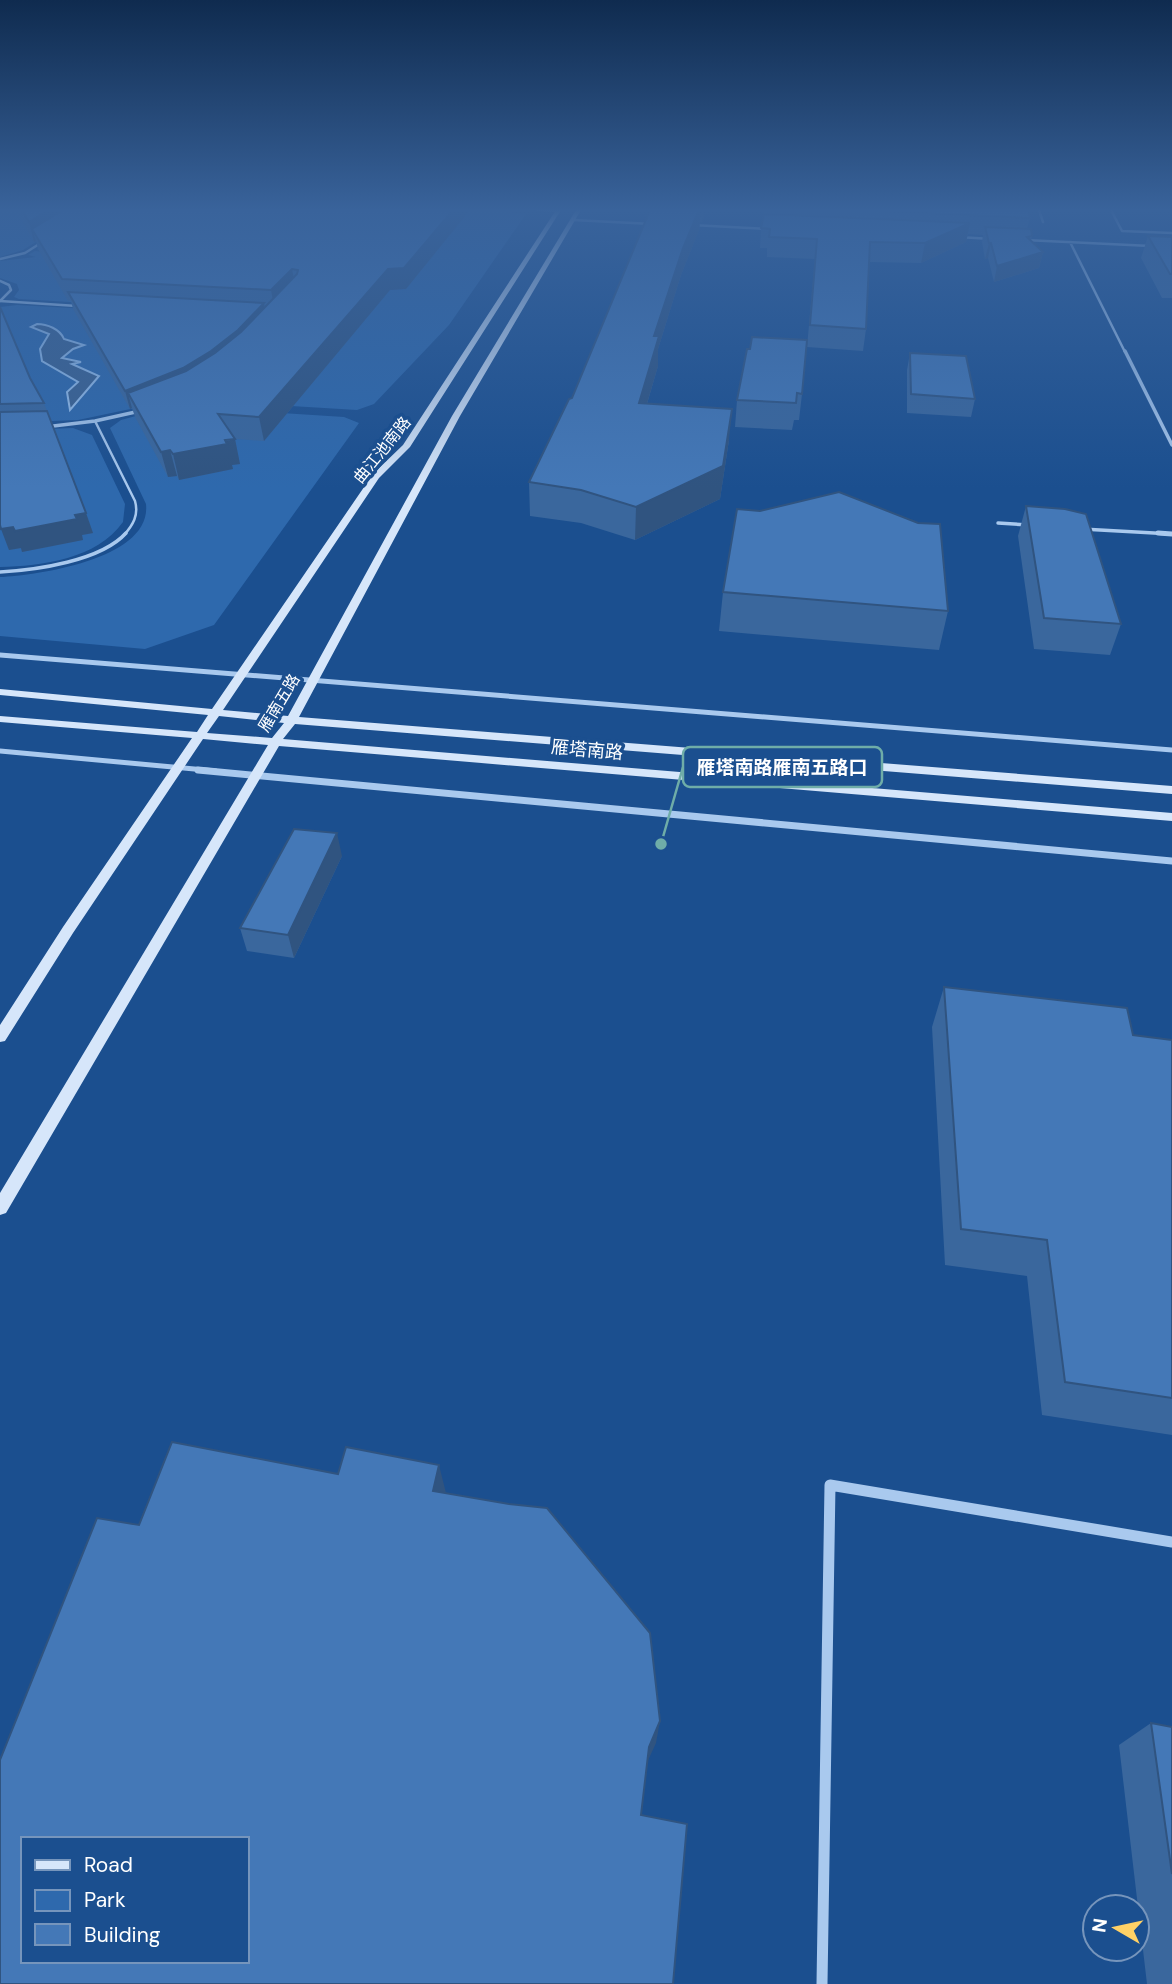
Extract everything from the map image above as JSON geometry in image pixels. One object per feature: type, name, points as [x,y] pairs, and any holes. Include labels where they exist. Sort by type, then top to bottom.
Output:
[{"type":"main road","name":"曲江池南路","points":[[198,738],[219,711],[376,476],[406,447],[499,303]]},
{"type":"main road","name":"雁南五路","points":[[0,1208],[276,741],[292,720],[456,416],[524,303]]},
{"type":"main road","name":"雁塔南路","points":[[0,692],[292,720],[1172,789]]},
{"type":"main road","name":"雁塔南路","points":[[0,719],[198,738],[276,741],[1172,817]]},
{"type":"main road","points":[[0,1037],[198,738]]},
{"type":"street","points":[[1100,303],[1172,445]]},
{"type":"street","points":[[39,427],[95,421],[146,409]]},
{"type":"street","points":[[998,523],[1038,526]]},
{"type":"street","points":[[1078,528],[1172,534]]},
{"type":"street","points":[[0,655],[240,677],[1172,750]]},
{"type":"street","points":[[0,751],[1172,861]]},
{"type":"street","points":[[822,1984],[830,1485],[1172,1542]]},
{"type":"lane","points":[[26,303],[83,306]]},
{"type":"lane","points":[[0,572],[34,570],[76,560],[110,544],[133,523],[136,505],[95,421]]},
{"type":"green space","points":[[79,303],[465,303],[449,325],[374,404],[357,410],[208,401],[255,313]]},
{"type":"green space","points":[[17,305],[255,318],[140,407],[78,420],[0,423],[0,307]]},
{"type":"green space","points":[[173,406],[344,417],[359,423],[214,625],[145,649],[0,636],[0,577],[64,568],[90,560],[112,551],[131,538],[143,523],[146,504],[110,428],[121,420]]},
{"type":"green space","points":[[73,428],[92,435],[125,504],[123,522],[112,535],[99,544],[68,558],[33,565],[0,567],[0,431]]},
{"type":"shaded area","points":[[37,324],[53,328],[60,332],[64,339],[84,345],[73,349],[62,358],[81,362],[72,364],[99,376],[70,410],[67,392],[78,382],[42,361],[40,349],[49,334],[31,327]]},
{"type":"building","points":[[74,303],[264,303],[238,330],[211,351],[183,368],[125,391]]},
{"type":"building","points":[[269,303],[359,303],[259,417],[218,414],[235,439],[225,440],[227,444],[173,454],[170,450],[161,452],[128,393],[186,371],[241,332]]},
{"type":"building","points":[[612,303],[665,303],[654,336],[659,336],[639,403],[732,409],[723,466],[636,507],[581,490],[529,482],[569,399],[572,398]]},
{"type":"building","points":[[812,303],[867,303],[866,329],[810,325]]},
{"type":"building","points":[[0,307],[30,378],[44,403],[0,404]]},
{"type":"building","points":[[752,337],[807,340],[802,394],[797,393],[796,403],[737,400]]},
{"type":"building","points":[[910,353],[966,356],[975,399],[911,394]]},
{"type":"building","points":[[47,411],[86,513],[75,515],[77,519],[15,531],[13,527],[1,529],[0,412]]},
{"type":"building","points":[[839,492],[918,523],[940,524],[948,611],[723,592],[737,509],[760,511]]},
{"type":"building","points":[[1026,506],[1065,509],[1086,514],[1121,624],[1044,618]]},
{"type":"building","points":[[294,829],[337,833],[288,935],[240,928]]},
{"type":"building","points":[[944,987],[1127,1008],[1133,1035],[1172,1040],[1172,1398],[1065,1382],[1047,1240],[961,1229]]},
{"type":"building","points":[[172,1442],[338,1474],[346,1447],[439,1465],[433,1491],[547,1508],[650,1633],[660,1721],[649,1747],[641,1815],[687,1824],[673,1984],[0,1984],[0,1760],[97,1518],[139,1525]]},
{"type":"building","points":[[1151,1723],[1172,1727],[1172,1874]]},
{"type":"place","name":"雁塔南路雁南五路口","points":[[661,844]]}]
